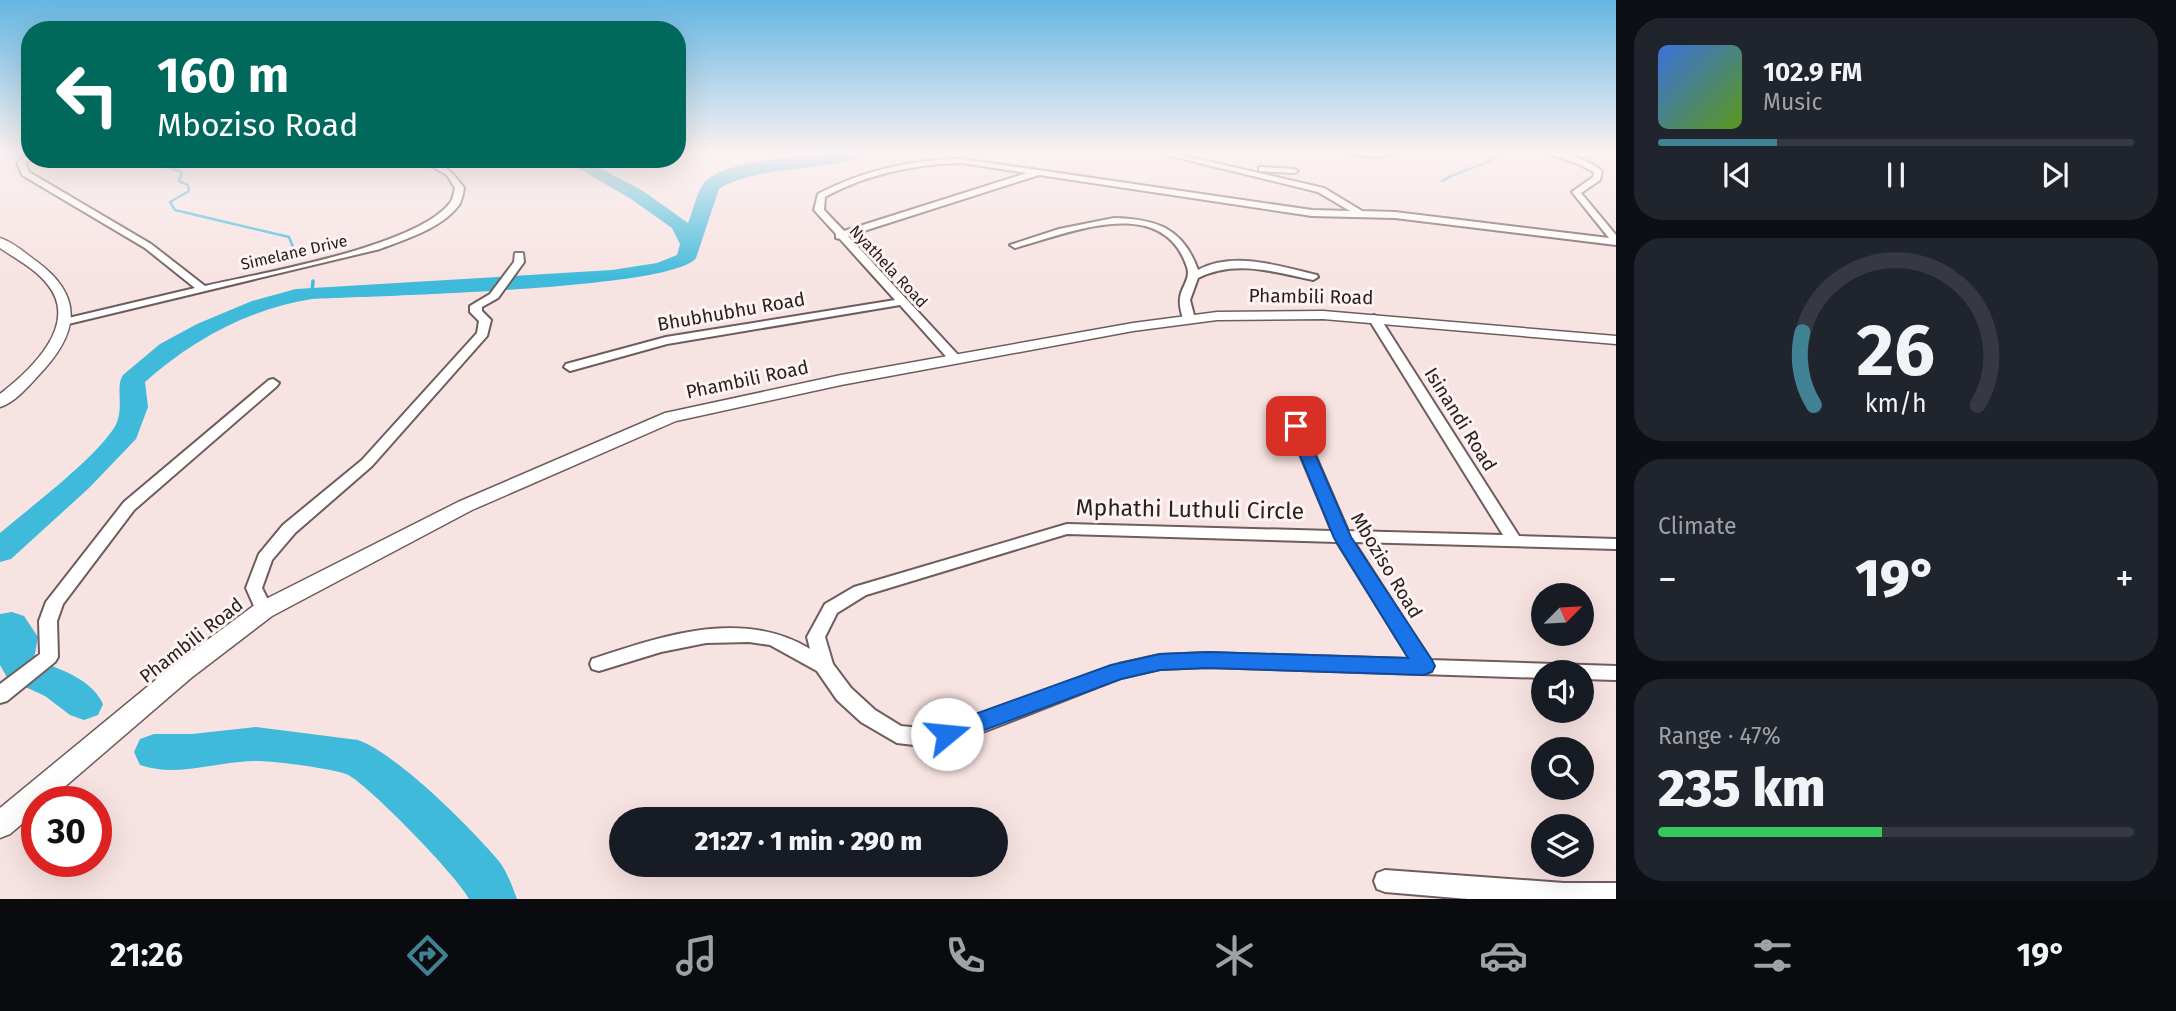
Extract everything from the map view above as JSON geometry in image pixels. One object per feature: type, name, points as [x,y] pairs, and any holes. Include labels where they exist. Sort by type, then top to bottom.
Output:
[{"type":"street","points":[[60,194],[148,246],[204,290]]},
{"type":"street","name":"Simelane Drive","points":[[64,322],[358,253],[399,240],[430,224],[454,205],[458,194]]},
{"type":"street","name":"Nyathela Road","points":[[826,194],[817,203],[818,209],[839,236],[955,359]]},
{"type":"street","points":[[839,236],[969,194]]},
{"type":"street","name":"Nyathela Road","points":[[1182,194],[1312,213],[1422,217],[1616,242]]},
{"type":"street","points":[[1328,194],[1359,213]]},
{"type":"street","points":[[1578,194],[1616,242]]},
{"type":"street","points":[[1015,244],[1093,223],[1139,222],[1159,228],[1180,241],[1194,276]]},
{"type":"street","points":[[0,242],[58,288],[65,306],[59,337],[44,360],[0,402]]},
{"type":"street","points":[[264,610],[254,588],[265,558],[289,529],[367,463],[483,334],[485,320],[476,312],[476,306],[496,293],[518,260]]},
{"type":"street","points":[[1189,319],[1185,298],[1194,276],[1205,268],[1233,264],[1313,277]]},
{"type":"street","name":"Bhubhubhu Road","points":[[570,367],[666,341],[900,302]]},
{"type":"street","name":"Phambili Road","points":[[0,825],[183,670],[264,610],[465,506],[649,425],[747,398],[1189,319],[1250,314],[1374,318],[1616,340]]},
{"type":"street","name":"Isinandi Road","points":[[1374,318],[1514,540]]},
{"type":"street","points":[[0,695],[49,657],[48,621],[55,602],[129,506],[273,383]]},
{"type":"street","name":"Mboziso Road","points":[[1286,404],[1343,538],[1424,666]]},
{"type":"street","name":"Mphathi Luthuli Circle","points":[[1616,544],[1067,529],[860,592],[831,610],[816,637],[824,666],[844,694],[868,716],[897,734],[931,738],[963,731],[1119,671],[1160,662],[1208,660],[1616,673]]},
{"type":"street","points":[[599,664],[682,641],[752,635],[773,638],[824,666]]},
{"type":"street","points":[[1385,881],[1564,895],[1616,895]]},
{"type":"waterway","points":[[184,194],[170,202],[175,210],[289,237],[297,257]]},
{"type":"waterway","points":[[635,194],[680,225],[690,244]]},
{"type":"waterway","points":[[690,244],[708,194]]},
{"type":"waterway","points":[[0,551],[79,481],[126,433],[135,407],[132,380],[168,349],[223,320],[278,300],[312,293],[612,276],[662,268],[686,258],[690,244]]},
{"type":"waterway","points":[[312,293],[313,281]]},
{"type":"waterway","points":[[0,627],[12,625],[20,637],[14,657],[21,669],[58,685],[84,704]]},
{"type":"waterway","points":[[154,752],[192,752],[256,744],[358,758],[427,817],[483,878],[494,899]]},
{"type":"route","points":[[947,734],[963,731],[1119,671],[1160,662],[1208,660],[1424,666],[1343,538],[1296,426]]}]
